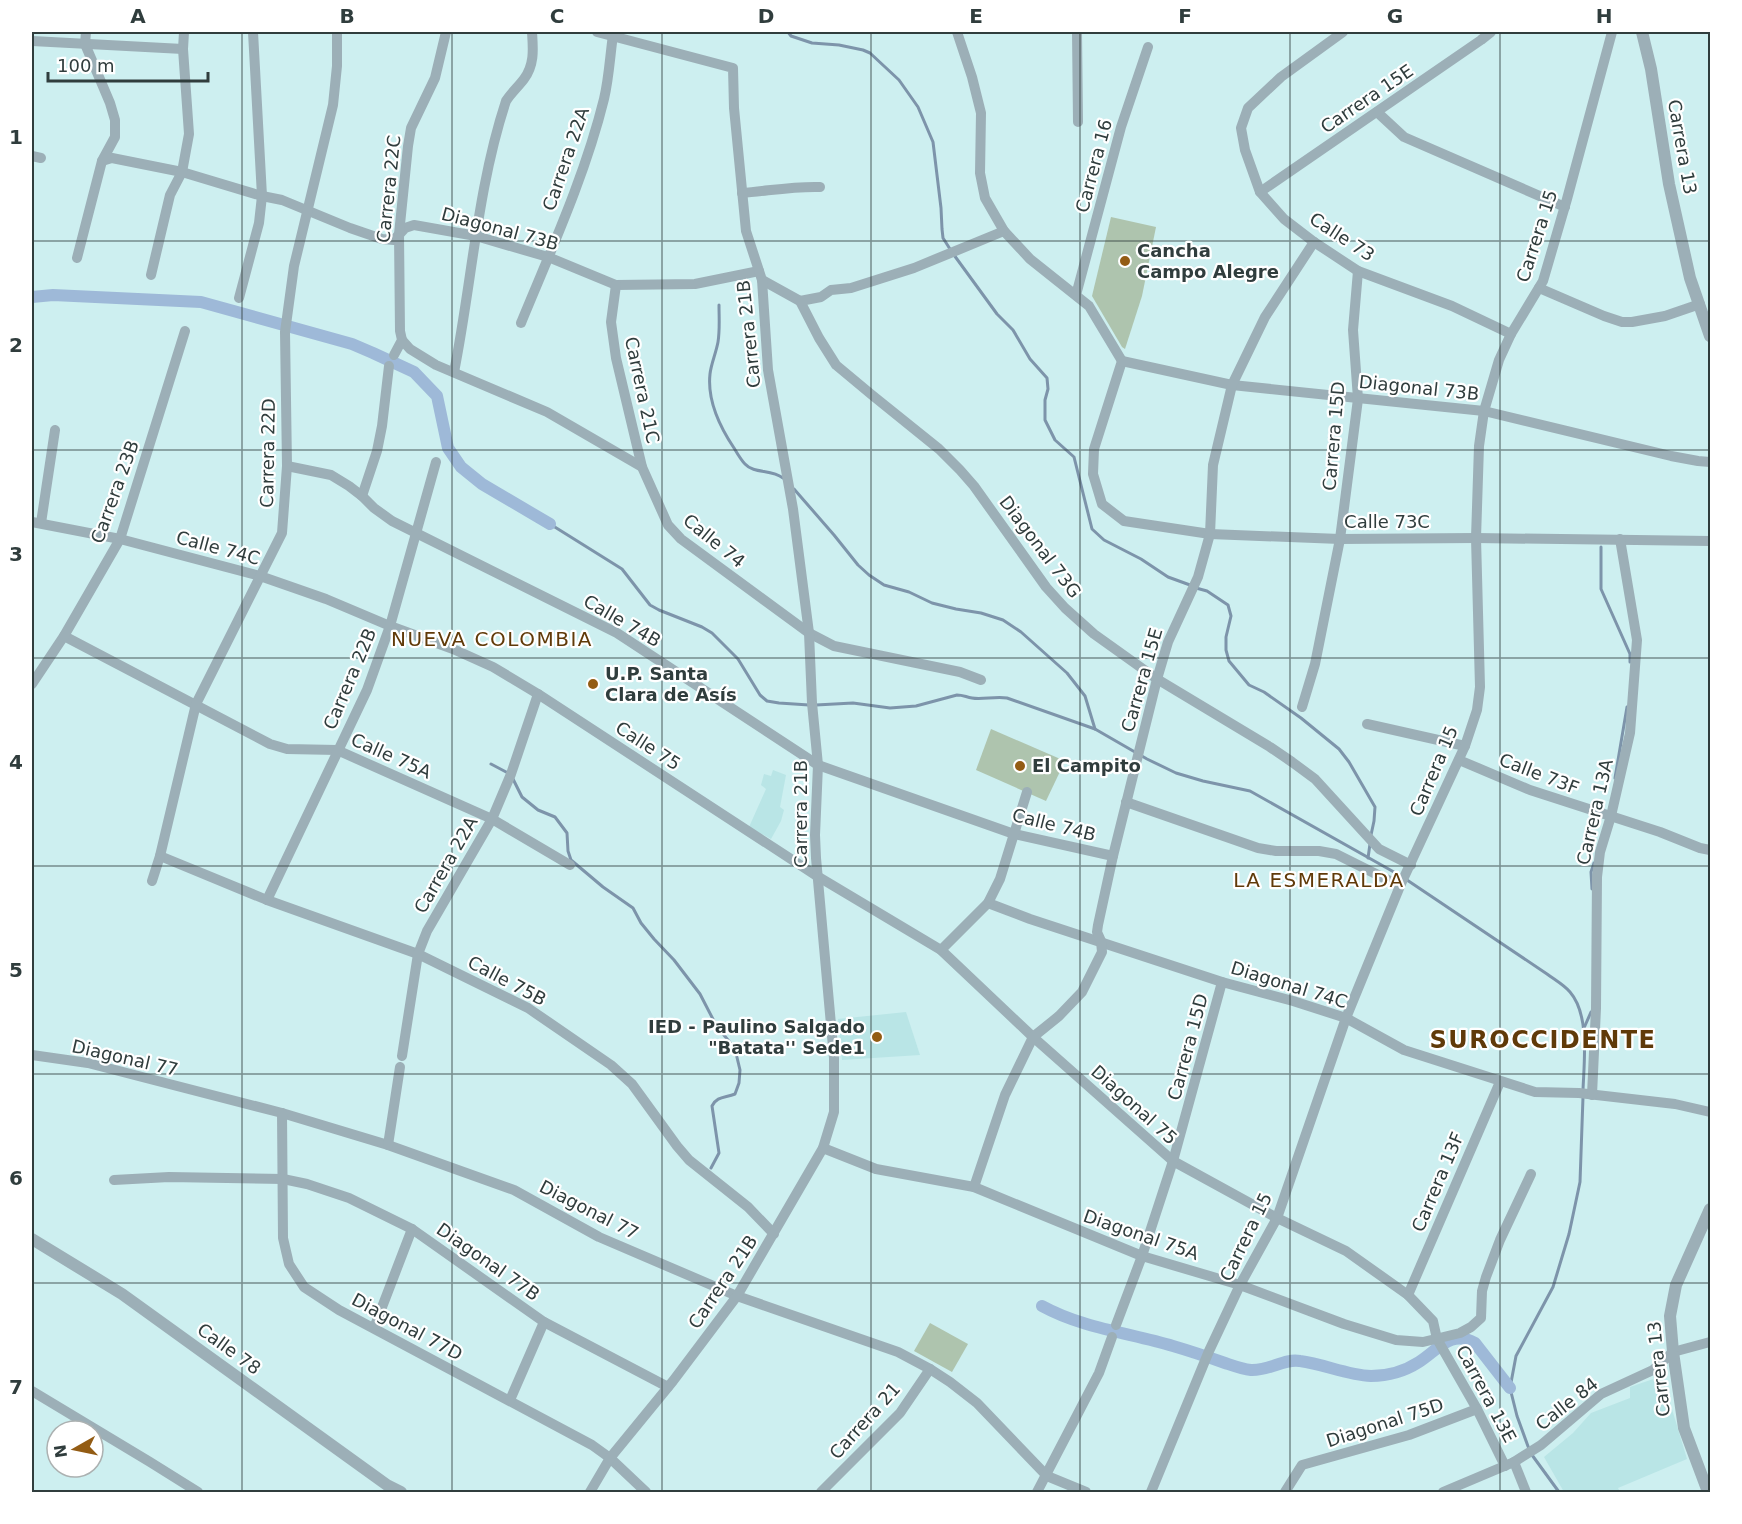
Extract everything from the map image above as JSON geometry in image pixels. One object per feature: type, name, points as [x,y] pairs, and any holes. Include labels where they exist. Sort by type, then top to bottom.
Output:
[{"type":"street","points":[[77,258],[102,161],[115,137],[115,120],[85,44],[86,32]]},
{"type":"street","points":[[151,275],[170,195],[182,172],[189,134],[183,49],[184,32]]},
{"type":"street","points":[[239,298],[260,223],[262,196],[253,32]]},
{"type":"street","name":"Carrera 22D","points":[[152,881],[196,704],[282,533],[288,466],[286,316],[294,266],[333,105],[337,66],[337,32]]},
{"type":"street","name":"Carrera 22C","points":[[402,340],[399,234],[408,146],[411,128],[432,88],[446,32]]},
{"type":"street","points":[[454,372],[482,189],[506,101],[524,79],[532,62],[532,32]]},
{"type":"street","points":[[597,32],[613,35]]},
{"type":"street","points":[[957,32],[981,113],[980,173],[985,198],[1004,231],[1030,259],[1089,306],[1122,362]]},
{"type":"street","points":[[1077,32],[1078,122]]},
{"type":"street","name":"Calle 73","points":[[1343,32],[1281,77],[1248,108],[1241,128],[1245,150],[1260,192],[1284,219],[1358,271],[1452,306],[1511,334]]},
{"type":"street","name":"Carrera 15E","points":[[1260,192],[1491,32]]},
{"type":"street","name":"Carrera 15","points":[[1150,1492],[1207,1356],[1240,1285],[1277,1218],[1346,1018],[1401,884],[1465,746],[1477,710],[1480,687],[1476,538],[1479,446],[1484,411],[1499,360],[1511,334],[1543,281],[1612,32]]},
{"type":"street","name":"Carrera 13","points":[[1642,32],[1651,69],[1669,184],[1690,278],[1710,336]]},
{"type":"street","name":"Carrera 21B","points":[[590,1492],[610,1458],[668,1387],[737,1296],[823,1149],[834,1112],[834,1058],[815,835],[818,765],[808,633],[793,509],[768,370],[760,275],[746,231],[734,108],[733,68],[613,35]]},
{"type":"street","name":"Carrera 22A","points":[[521,323],[578,184],[597,125],[604,96],[613,35]]},
{"type":"street","points":[[32,41],[183,49]]},
{"type":"street","name":"Carrera 16","points":[[1076,294],[1121,127],[1148,46]]},
{"type":"street","points":[[1377,112],[1404,137],[1565,207]]},
{"type":"street","name":"Diagonal 73B","points":[[102,161],[112,158],[182,172],[282,200],[382,239],[394,240],[414,225],[476,236],[548,257],[616,285],[695,284],[760,275]]},
{"type":"street","points":[[742,192],[800,186],[820,187]]},
{"type":"street","points":[[760,275],[800,301],[821,297],[831,290],[851,288],[914,268],[1004,231]]},
{"type":"street","name":"Carrera 15E","points":[[974,1187],[1005,1095],[1033,1037],[1059,1016],[1082,992],[1102,952],[1097,932],[1113,855],[1157,679],[1168,642],[1197,580],[1210,534],[1213,465],[1233,385],[1265,317],[1314,242]]},
{"type":"street","name":"Carrera 15D","points":[[1302,707],[1315,664],[1340,539],[1358,399],[1353,330],[1358,271]]},
{"type":"street","name":"Carrera 21C","points":[[616,285],[612,322],[616,358],[642,467]]},
{"type":"street","points":[[1539,288],[1622,322],[1665,316],[1700,304]]},
{"type":"street","name":"Diagonal 73G","points":[[800,301],[836,365],[939,449],[960,470],[974,486],[1046,587],[1065,608],[1094,634],[1157,679],[1270,747],[1315,779],[1379,849],[1410,866]]},
{"type":"street","name":"Carrera 23B","points":[[32,684],[64,636],[120,539],[185,331]]},
{"type":"street","points":[[394,355],[402,340],[410,349],[429,361],[547,412],[642,467]]},
{"type":"street","name":"Diagonal 73B","points":[[1122,362],[1233,385],[1484,411],[1671,456],[1710,462]]},
{"type":"street","name":"Calle 73C","points":[[1122,362],[1094,449],[1093,474],[1102,504],[1125,521],[1210,534],[1340,539],[1710,541]]},
{"type":"street","points":[[362,496],[377,451],[389,366]]},
{"type":"street","points":[[36,523],[55,430]]},
{"type":"street","name":"Carrera 22B","points":[[267,900],[367,690],[390,626],[436,462]]},
{"type":"street","name":"Calle 74B","points":[[288,466],[331,475],[362,496],[392,521],[617,633],[818,765],[1014,834],[1113,855]]},
{"type":"street","name":"Calle 74","points":[[642,467],[669,525],[681,539],[808,633],[834,646],[960,672],[981,680]]},
{"type":"street","name":"Calle 74C","points":[[36,523],[120,539],[260,576],[390,626]]},
{"type":"street","name":"Carrera 13A","points":[[1587,1094],[1597,877],[1600,852],[1630,733],[1637,640],[1620,539]]},
{"type":"street","name":"Calle 75","points":[[390,626],[453,649],[493,667],[818,876]]},
{"type":"street","name":"Calle 75A","points":[[64,636],[270,744],[287,749],[337,750],[492,819],[570,865]]},
{"type":"street","name":"Carrera 22A","points":[[388,1145],[418,954],[427,931],[492,819],[511,774],[538,694]]},
{"type":"street","points":[[1367,724],[1465,746]]},
{"type":"street","name":"Calle 73F","points":[[1459,760],[1530,790],[1710,850]]},
{"type":"street","points":[[941,950],[988,903],[1000,879],[1026,792]]},
{"type":"street","points":[[1126,802],[1258,848],[1336,854],[1401,884]]},
{"type":"street","name":"Calle 75B","points":[[160,856],[267,900],[418,954],[528,1008],[611,1065],[632,1084],[689,1160],[748,1207],[774,1234]]},
{"type":"street","name":"Diagonal 75","points":[[818,876],[941,950],[1033,1037],[1173,1161],[1277,1218],[1346,1251],[1408,1295],[1433,1321],[1440,1344]]},
{"type":"street","name":"Diagonal 74C","points":[[988,903],[1222,982],[1346,1018],[1404,1050],[1500,1082],[1535,1092],[1587,1094],[1675,1104],[1710,1112]]},
{"type":"street","name":"Carrera 15D","points":[[1116,1325],[1142,1256],[1173,1161],[1222,982]]},
{"type":"street","name":"Diagonal 77","points":[[32,1055],[88,1063],[282,1113],[388,1145],[514,1190],[599,1237],[737,1296],[898,1352],[930,1369],[977,1403],[1047,1476],[1086,1492]]},
{"type":"street","name":"Carrera 13F","points":[[1408,1295],[1500,1082]]},
{"type":"street","name":"Diagonal 77D","points":[[282,1113],[283,1238],[289,1264],[304,1287],[339,1310],[592,1445],[610,1458],[646,1492]]},
{"type":"street","name":"Diagonal 75A","points":[[823,1149],[876,1169],[974,1187],[1142,1256],[1240,1285],[1344,1324],[1396,1340],[1440,1344],[1471,1327],[1481,1318]]},
{"type":"street","name":"Carrera 13E","points":[[1481,1318],[1482,1292],[1486,1277],[1500,1240],[1531,1174]]},
{"type":"street","name":"Diagonal 77B","points":[[114,1180],[169,1177],[283,1179],[307,1184],[349,1198],[411,1229],[544,1322],[668,1387]]},
{"type":"street","name":"Carrera 13","points":[[1708,1492],[1684,1428],[1670,1316],[1676,1285],[1710,1209]]},
{"type":"street","points":[[374,1328],[411,1229]]},
{"type":"street","name":"Calle 78","points":[[32,1239],[122,1294],[387,1485],[401,1492]]},
{"type":"street","points":[[510,1400],[544,1322]]},
{"type":"street","points":[[1037,1492],[1099,1373],[1112,1337]]},
{"type":"street","name":"Calle 84","points":[[1443,1492],[1525,1455],[1601,1394],[1653,1370],[1673,1352],[1710,1342]]},
{"type":"street","name":"Carrera 13E","points":[[1440,1344],[1526,1492]]},
{"type":"street","name":"Carrera 21","points":[[821,1492],[900,1413],[930,1369]]},
{"type":"street","points":[[32,1391],[198,1492]]},
{"type":"street","name":"Diagonal 75D","points":[[1285,1492],[1302,1465],[1409,1436],[1477,1409]]},
{"type":"shaded area","points":[[773,770],[786,775],[780,807],[784,810],[771,839],[749,827],[766,789],[761,785],[764,774],[771,776]]},
{"type":"shaded area","name":"IED - Paulino Salgado \"Batata'' Sede1","points":[[906,1012],[920,1055],[842,1060],[838,1019]]},
{"type":"shaded area","points":[[1662,1376],[1687,1459],[1618,1488],[1620,1492],[1564,1492],[1544,1457],[1573,1433],[1591,1413],[1630,1398],[1630,1387]]},
{"type":"green space","name":"Cancha Campo Alegre","points":[[1111,217],[1156,227],[1142,296],[1125,349],[1092,296]]},
{"type":"green space","name":"El Campito","points":[[991,729],[1065,761],[1046,801],[976,770]]},
{"type":"green space","points":[[930,1323],[968,1344],[952,1372],[914,1351]]},
{"type":"waterway","points":[[788,32],[791,36],[812,43],[839,45],[870,53],[899,80],[918,107],[933,142],[943,238],[950,249]]},
{"type":"waterway","points":[[954,255],[997,314],[1013,330],[1030,359],[1047,378],[1045,420],[1055,440],[1074,457],[1092,529],[1104,540],[1141,559],[1168,577],[1190,585]]},
{"type":"waterway","points":[[32,297],[53,295],[201,302],[352,344],[373,353],[414,372],[437,396],[448,448],[461,467],[482,484],[550,524]]},
{"type":"waterway","points":[[719,305],[719,337],[710,384],[719,422],[745,464],[753,469],[773,473],[783,478]]},
{"type":"waterway","points":[[794,489],[858,565],[884,585],[909,592],[932,603],[1003,620],[1021,632],[1067,673],[1085,696],[1095,729]]},
{"type":"waterway","points":[[550,524],[622,569],[650,605],[712,633],[738,659],[760,695],[767,701],[809,705]]},
{"type":"waterway","points":[[1601,547],[1601,589],[1630,654],[1630,662]]},
{"type":"waterway","points":[[1196,588],[1207,591],[1228,605],[1231,616],[1226,637],[1226,650],[1229,661],[1249,685],[1264,692],[1301,718],[1339,749],[1349,762],[1375,807],[1371,835]]},
{"type":"waterway","points":[[816,705],[853,703],[890,708],[916,706],[957,695],[976,698],[1007,698],[1095,729],[1176,773],[1250,791],[1401,876]]},
{"type":"waterway","points":[[1615,778],[1627,707]]},
{"type":"waterway","points":[[491,764],[508,773]]},
{"type":"waterway","points":[[512,777],[522,797],[538,810],[555,817],[567,833],[571,860],[633,908],[641,923],[700,994],[716,1025],[735,1049],[740,1070],[735,1094],[719,1099],[712,1106],[719,1153],[711,1168]]},
{"type":"waterway","points":[[1368,858],[1370,844]]},
{"type":"waterway","points":[[1592,889],[1591,872],[1594,863]]},
{"type":"waterway","points":[[1407,880],[1547,974],[1570,992],[1581,1013],[1583,1026],[1585,1053],[1583,1090]]},
{"type":"waterway","points":[[1584,1028],[1591,1012]]},
{"type":"waterway","points":[[1529,1449],[1510,1388],[1516,1356],[1553,1287],[1569,1234],[1580,1182],[1583,1097]]},
{"type":"waterway","points":[[1042,1306],[1089,1325],[1173,1346],[1251,1370],[1294,1361],[1309,1362],[1362,1375],[1384,1375],[1414,1365],[1445,1343],[1459,1338],[1466,1339],[1475,1343],[1510,1388]]},
{"type":"waterway","points":[[1532,1455],[1559,1492]]},
{"type":"place","name":"Cancha Campo Alegre","points":[[1125,261]]},
{"type":"place","name":"U.P. Santa Clara de Asís","points":[[593,684]]},
{"type":"place","name":"El Campito","points":[[1020,766]]},
{"type":"place","name":"IED - Paulino Salgado \"Batata'' Sede1","points":[[877,1037]]},
{"type":"district","name":"NUEVA COLOMBIA","points":[[492,639]]},
{"type":"district","name":"LA ESMERALDA","points":[[1319,880]]},
{"type":"district","name":"SUROCCIDENTE","points":[[1543,1040]]}]
